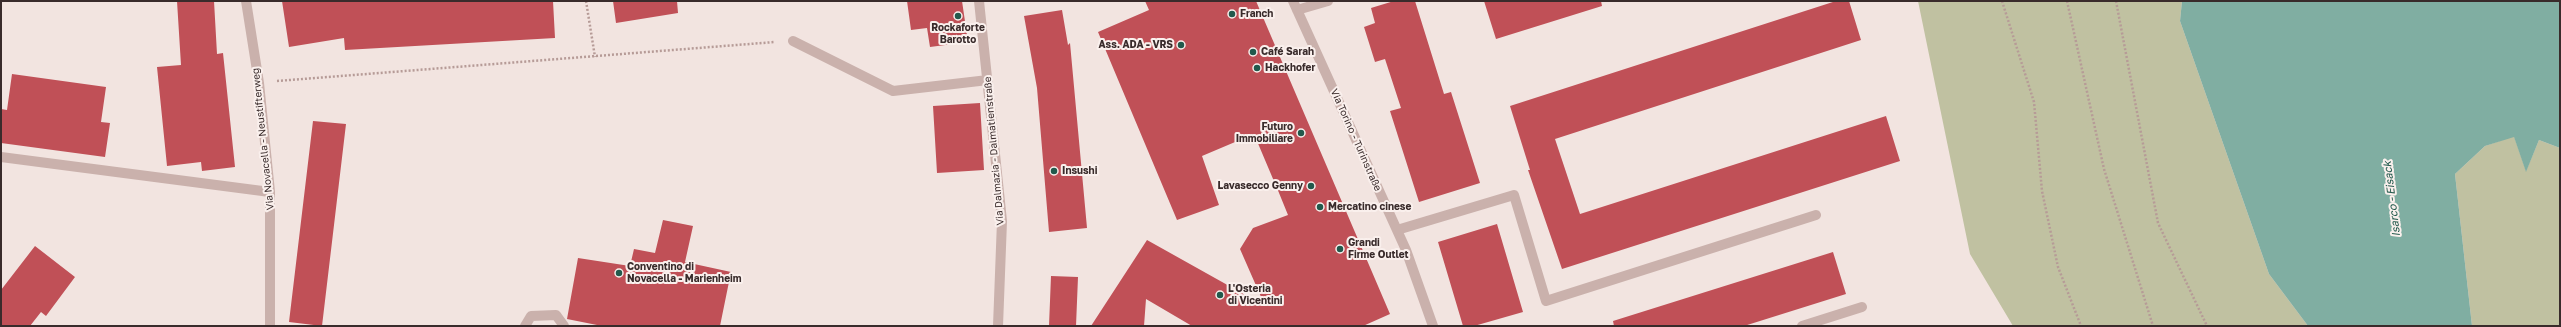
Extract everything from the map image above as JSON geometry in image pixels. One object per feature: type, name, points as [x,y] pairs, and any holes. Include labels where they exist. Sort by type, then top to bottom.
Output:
[{"type":"street","name":"Via Novacella - Neustifterweg","points":[[246,1],[259,83],[270,192],[270,326]]},
{"type":"street","name":"Via Dalmazia - Dalmatienstraße","points":[[979,1],[1002,221],[998,326]]},
{"type":"street","points":[[1295,5],[1328,1]]},
{"type":"street","name":"Via Torino - Turinstraße","points":[[1295,5],[1406,250],[1433,326]]},
{"type":"street","points":[[793,41],[892,91],[988,80]]},
{"type":"street","points":[[1,157],[270,192]]},
{"type":"street","points":[[1397,230],[1514,195],[1546,301],[1816,215]]},
{"type":"street","points":[[1802,326],[1862,307]]},
{"type":"street","points":[[525,326],[531,316],[556,315],[564,326]]},
{"type":"path","points":[[586,1],[595,57]]},
{"type":"path","points":[[2002,1],[2034,102],[2042,191],[2058,267],[2081,326]]},
{"type":"path","points":[[2067,1],[2104,169],[2153,326]]},
{"type":"path","points":[[2116,1],[2158,223],[2207,326]]},
{"type":"path","points":[[259,83],[793,41]]},
{"type":"green space","points":[[1918,1],[2182,1],[2180,21],[2269,274],[2308,326],[2013,326],[1970,254]]},
{"type":"green space","points":[[2514,136],[2526,171],[2539,140],[2560,148],[2560,326],[2472,326],[2455,174],[2485,146]]},
{"type":"water","name":"Isarco - Eisack","points":[[2182,1],[2560,1],[2560,148],[2539,140],[2526,172],[2514,137],[2485,146],[2455,174],[2472,326],[2308,326],[2269,274],[2180,21]]},
{"type":"building","points":[[177,1],[214,1],[217,54],[223,53],[235,167],[202,171],[201,162],[167,166],[157,67],[181,65]]},
{"type":"building","points":[[282,1],[553,1],[555,38],[345,50],[344,38],[289,47]]},
{"type":"building","points":[[613,1],[677,1],[678,13],[616,23]]},
{"type":"building","points":[[907,1],[962,1],[968,42],[930,47],[927,28],[911,30]]},
{"type":"building","points":[[1145,1],[1256,1],[1390,314],[1363,326],[1192,326],[1146,299],[1144,326],[1091,326],[1147,240],[1265,306],[1240,249],[1253,228],[1288,215],[1277,188],[1279,185],[1276,186],[1254,134],[1202,156],[1219,205],[1177,220],[1098,32],[1149,10]]},
{"type":"building","points":[[1394,1],[1415,1],[1444,94],[1451,92],[1480,183],[1419,202],[1390,111],[1401,108],[1385,59],[1375,62],[1364,27],[1375,23],[1371,8]]},
{"type":"building","points":[[1484,1],[1601,1],[1602,6],[1496,39]]},
{"type":"building","points":[[1836,1],[1849,1],[1861,40],[1555,139],[1580,214],[1886,116],[1900,161],[1562,269],[1528,170],[1530,170],[1510,106]]},
{"type":"building","points":[[1062,10],[1068,45],[1070,43],[1087,228],[1049,232],[1037,88],[1024,16]]},
{"type":"building","points":[[12,74],[106,87],[101,122],[110,123],[105,157],[1,143],[1,109],[7,110]]},
{"type":"building","points":[[980,103],[984,170],[937,173],[933,106]]},
{"type":"building","points":[[313,121],[346,124],[322,326],[289,322]]},
{"type":"building","name":"Conventino di Novacella - Marienheim","points":[[663,220],[693,226],[685,262],[731,272],[720,326],[602,326],[567,319],[578,258],[630,266],[634,249],[655,253]]},
{"type":"building","points":[[1497,224],[1523,312],[1474,326],[1463,326],[1438,242]]},
{"type":"building","points":[[35,246],[75,277],[46,316],[41,312],[30,326],[1,326],[1,290]]},
{"type":"building","points":[[1833,252],[1846,294],[1744,326],[1614,326],[1613,321]]},
{"type":"building","points":[[1051,276],[1078,277],[1076,326],[1049,326]]},
{"type":"place","name":"Franch","points":[[1232,14]]},
{"type":"place","name":"Rockaforte Barotto","points":[[958,16]]},
{"type":"place","name":"Ass. ADA - VRS","points":[[1181,45]]},
{"type":"place","name":"Café Sarah","points":[[1253,52]]},
{"type":"place","name":"Hackhofer","points":[[1257,68]]},
{"type":"place","name":"Futuro Immobiliare","points":[[1301,133]]},
{"type":"place","name":"Insushi","points":[[1054,171]]},
{"type":"place","name":"Lavasecco Genny","points":[[1311,186]]},
{"type":"place","name":"Mercatino cinese","points":[[1320,207]]},
{"type":"place","name":"Grandi Firme Outlet","points":[[1340,249]]},
{"type":"place","name":"Conventino di Novacella - Marienheim","points":[[619,273]]},
{"type":"place","name":"L'Osteria di Vicentini","points":[[1220,295]]}]
